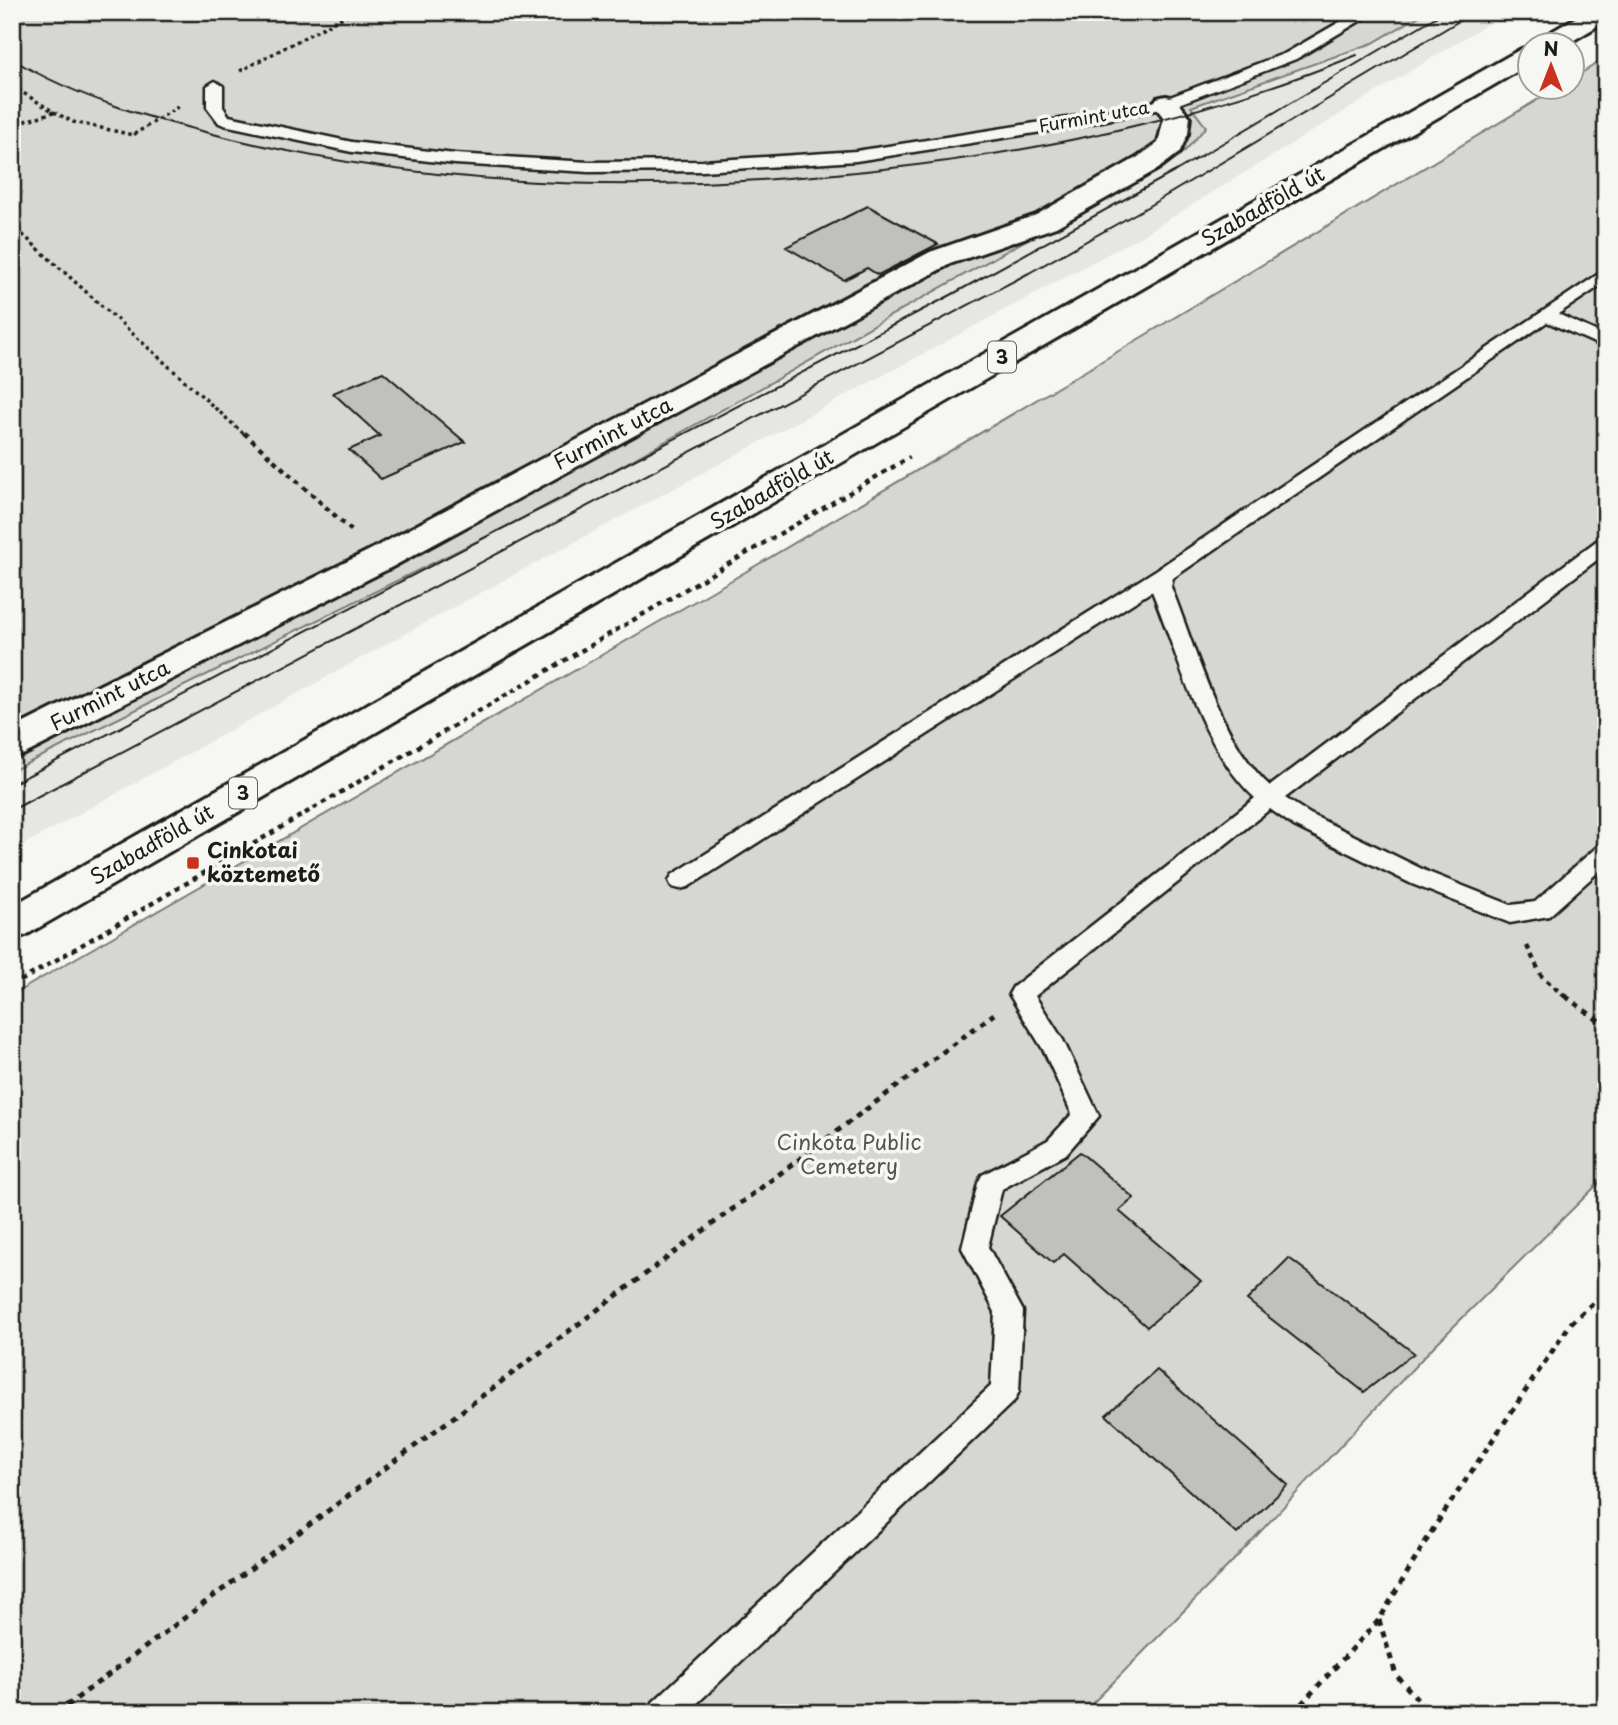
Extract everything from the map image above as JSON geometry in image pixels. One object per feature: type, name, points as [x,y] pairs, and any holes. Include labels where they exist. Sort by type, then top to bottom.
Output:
[{"type":"main road","points":[[1569,32],[1603,12]]},
{"type":"main road","name":"Szabadföld út","points":[[12,925],[1516,63]]},
{"type":"main road","name":"Furmint utca","points":[[12,745],[382,558],[940,258],[1046,221],[1125,177],[1170,147],[1177,117],[1166,104]]},
{"type":"lane","name":"Furmint utca","points":[[215,86],[215,107],[224,120],[255,129],[352,147],[442,158],[589,167],[703,166],[856,156],[1068,123],[1166,104],[1291,56],[1368,12]]},
{"type":"lane","points":[[680,881],[1163,575],[1606,274]]},
{"type":"lane","points":[[1546,315],[1606,343]]},
{"type":"lane","points":[[663,1713],[1005,1391],[1009,1311],[975,1248],[991,1183],[1057,1147],[1086,1116],[1054,1047],[1021,993],[1269,798],[1606,543]]},
{"type":"lane","points":[[1163,575],[1161,587],[1216,727],[1244,775],[1269,798],[1301,820],[1420,878],[1510,914],[1541,909],[1606,852]]},
{"type":"path","points":[[12,86],[73,122],[133,135],[293,41],[353,12]]},
{"type":"path","points":[[12,125],[54,112]]},
{"type":"path","points":[[12,225],[382,558]]},
{"type":"path","points":[[12,986],[911,456]]},
{"type":"path","points":[[1510,914],[1542,977],[1606,1026]]},
{"type":"path","points":[[58,1713],[1021,993]]},
{"type":"path","points":[[1293,1713],[1378,1620],[1435,1526],[1571,1323],[1606,1291]]},
{"type":"path","points":[[1378,1620],[1396,1675],[1430,1713]]},
{"type":"shaded area","points":[[1426,12],[1507,12],[1143,235],[421,625],[12,851],[12,771],[562,499],[1184,152],[1206,127],[1191,108],[1373,43]]},
{"type":"green space","points":[[12,12],[1426,12],[1373,43],[1191,107],[1206,127],[1184,152],[562,499],[12,771]]},
{"type":"green space","name":"Cinkota Public Cemetery","points":[[1606,58],[1606,1176],[1433,1347],[1232,1562],[1083,1713],[12,1713],[12,995],[730,581],[1534,102],[1586,102],[1586,70]]},
{"type":"building","points":[[868,206],[938,244],[878,275],[867,268],[844,280],[786,247]]},
{"type":"building","points":[[383,372],[465,442],[381,479],[349,450],[380,436],[333,393]]},
{"type":"building","points":[[1080,1152],[1134,1198],[1119,1211],[1201,1281],[1147,1327],[1064,1254],[1053,1263],[1000,1216]]},
{"type":"building","points":[[1289,1258],[1414,1353],[1364,1392],[1247,1300]]},
{"type":"building","points":[[1157,1370],[1288,1485],[1237,1534],[1106,1415]]},
{"type":"tram line","points":[[12,784],[951,295],[1174,172],[1444,12]]},
{"type":"tram line","points":[[12,810],[1029,273],[1142,210],[1474,12]]},
{"type":"tram line","points":[[12,59],[64,86],[119,107],[204,132],[311,156],[469,177],[628,184],[787,178],[866,171],[992,154],[1177,115],[1238,98],[1357,55]]},
{"type":"place","name":"Cinkotai köztemető","points":[[193,863]]}]
